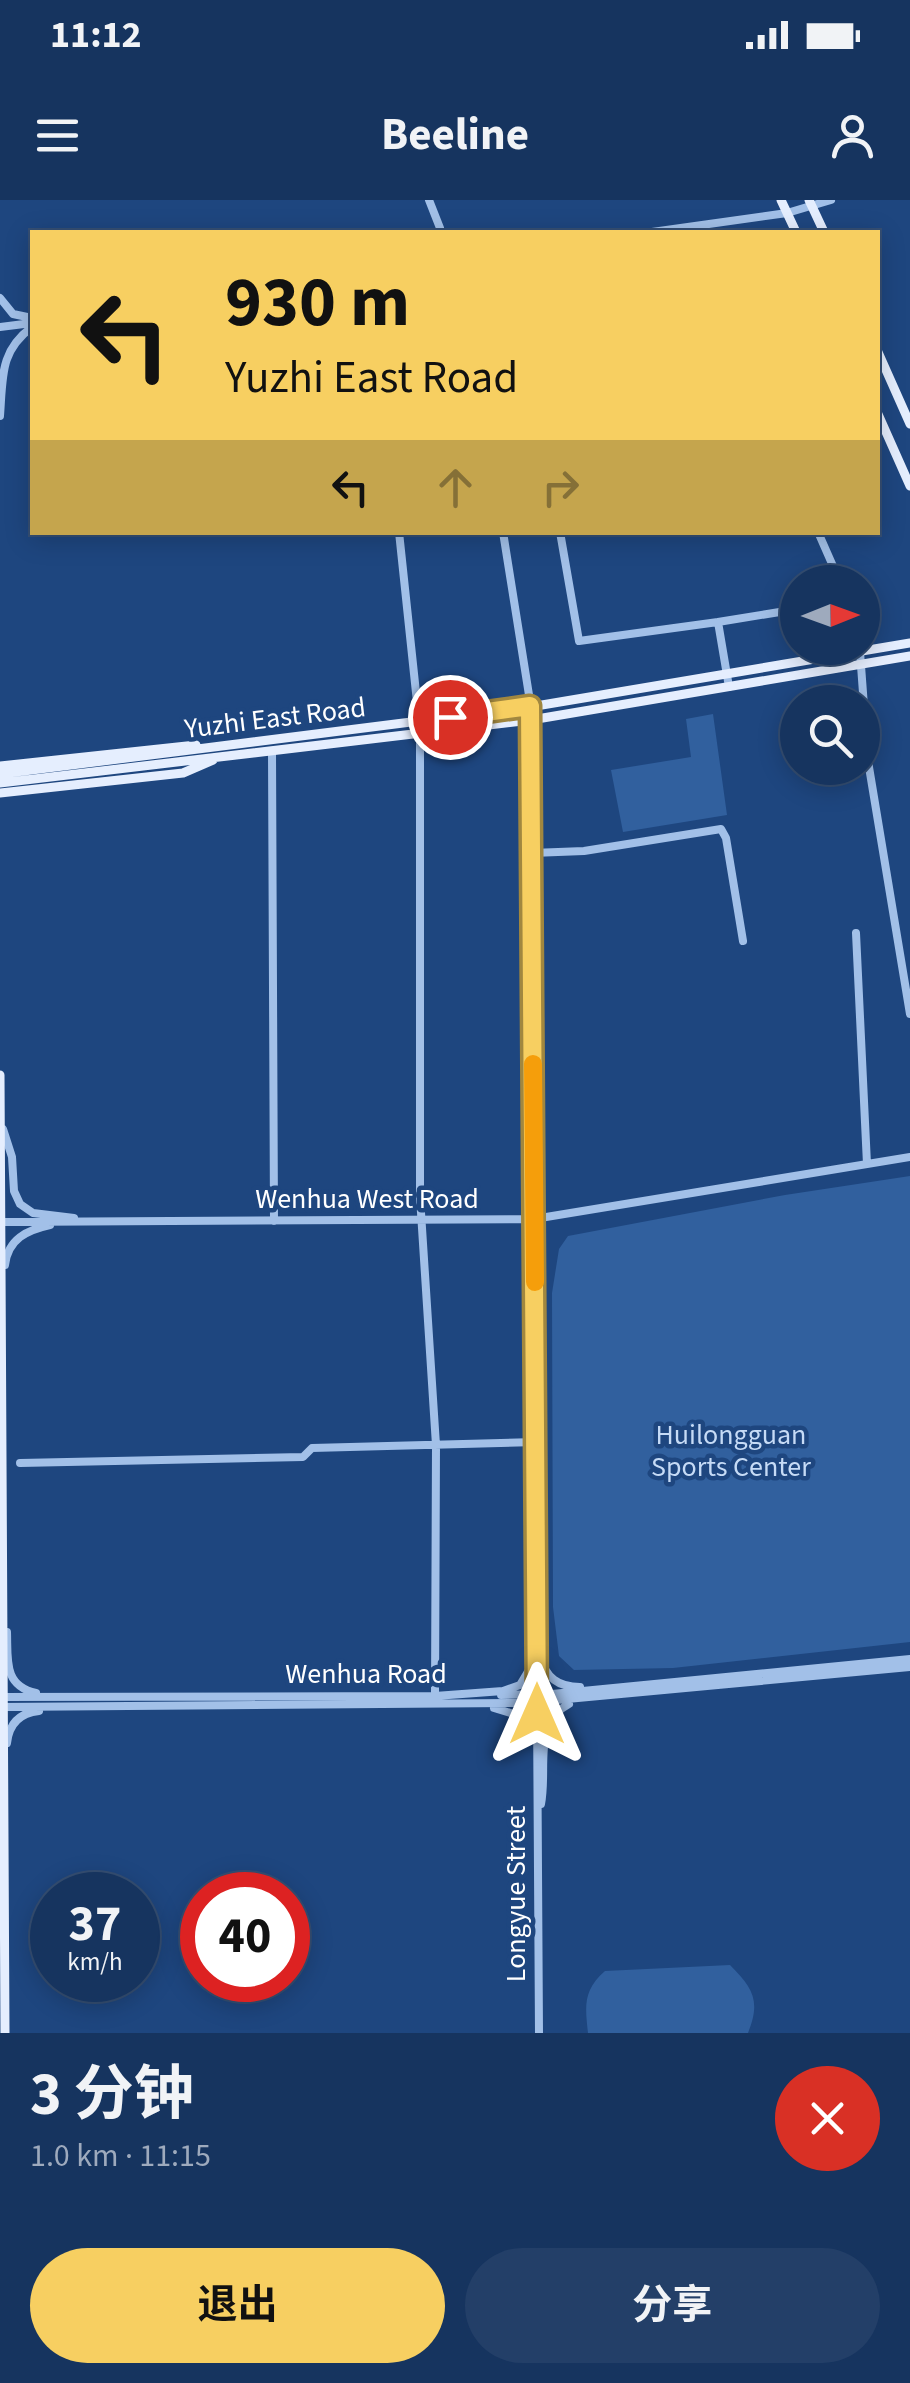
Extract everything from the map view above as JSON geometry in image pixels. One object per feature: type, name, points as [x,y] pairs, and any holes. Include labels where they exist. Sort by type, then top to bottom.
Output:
[{"type":"main road","points":[[782,200],[795,230]]},
{"type":"main road","points":[[811,203],[823,230]]},
{"type":"main road","points":[[880,356],[910,424]]},
{"type":"main road","points":[[880,418],[910,486]]},
{"type":"main road","name":"Yuzhi East Road","points":[[880,648],[910,643]]},
{"type":"main road","name":"Yuzhi East Road","points":[[880,661],[910,656]]},
{"type":"main road","name":"Yuzhi East Road","points":[[0,783],[530,706],[781,665]]},
{"type":"main road","name":"Yuzhi East Road","points":[[0,774],[224,751],[272,751],[531,720],[854,665]]},
{"type":"main road","points":[[0,766],[180,745],[224,751]]},
{"type":"main road","points":[[0,794],[182,773],[224,751]]},
{"type":"main road","points":[[0,1074],[5,2033]]},
{"type":"street","points":[[429,200],[440,228]]},
{"type":"street","points":[[679,230],[787,213],[831,200]]},
{"type":"street","points":[[0,298],[13,314],[30,322]]},
{"type":"street","points":[[0,327],[30,323]]},
{"type":"street","points":[[0,416],[3,356],[30,325]]},
{"type":"street","points":[[399,535],[419,721]]},
{"type":"street","points":[[503,535],[531,720],[536,1621],[540,1658],[558,1683],[570,1687],[649,1684]]},
{"type":"street","points":[[561,535],[579,641],[780,611]]},
{"type":"street","points":[[819,535],[833,565]]},
{"type":"street","points":[[718,622],[729,687]]},
{"type":"street","points":[[860,665],[868,761],[910,1014]]},
{"type":"street","points":[[420,734],[421,1220],[436,1445],[435,1700]]},
{"type":"street","points":[[272,751],[274,1221]]},
{"type":"street","points":[[532,853],[584,851],[721,829],[726,838],[742,940]]},
{"type":"street","points":[[856,933],[867,1164]]},
{"type":"street","points":[[0,1114],[12,1158],[14,1191],[20,1204],[38,1214],[99,1222]]},
{"type":"street","name":"Wenhua West Road","points":[[0,1222],[534,1219],[910,1157]]},
{"type":"street","points":[[2,1339],[7,1251],[30,1231],[73,1222]]},
{"type":"street","points":[[20,1463],[303,1457],[312,1448],[536,1442]]},
{"type":"street","points":[[3,1594],[8,1668],[16,1684],[36,1693],[115,1697]]},
{"type":"street","points":[[435,1700],[503,1691],[522,1683],[529,1670],[536,1599]]},
{"type":"street","name":"Longyue Street","points":[[536,1621],[538,2033]]},
{"type":"street","name":"Wenhua Road","points":[[537,1699],[910,1659]]},
{"type":"street","name":"Wenhua Road","points":[[2,1702],[82,1706],[595,1698],[910,1667]]},
{"type":"street","name":"Wenhua Road","points":[[2,1702],[115,1697],[435,1700]]},
{"type":"street","points":[[538,1833],[545,1782],[546,1724],[563,1706],[595,1698]]},
{"type":"street","points":[[435,1700],[503,1708],[518,1714],[532,1734],[537,1765]]},
{"type":"street","points":[[4,1812],[7,1738],[12,1724],[31,1712],[82,1706]]},
{"type":"green space","points":[[713,714],[727,815],[623,832],[611,770],[691,757],[686,719]]},
{"type":"green space","name":"Huilongguan Sports Center","points":[[910,1176],[910,1642],[673,1668],[574,1670],[559,1656],[553,1607],[552,1293],[559,1249],[568,1236]]},
{"type":"green space","points":[[730,1965],[744,1981],[754,2003],[748,2033],[588,2033],[587,1999],[605,1971]]},
{"type":"slow traffic","points":[[533,1064],[535,1282]]},
{"type":"route","points":[[450,717],[530,706],[537,1714]]}]
